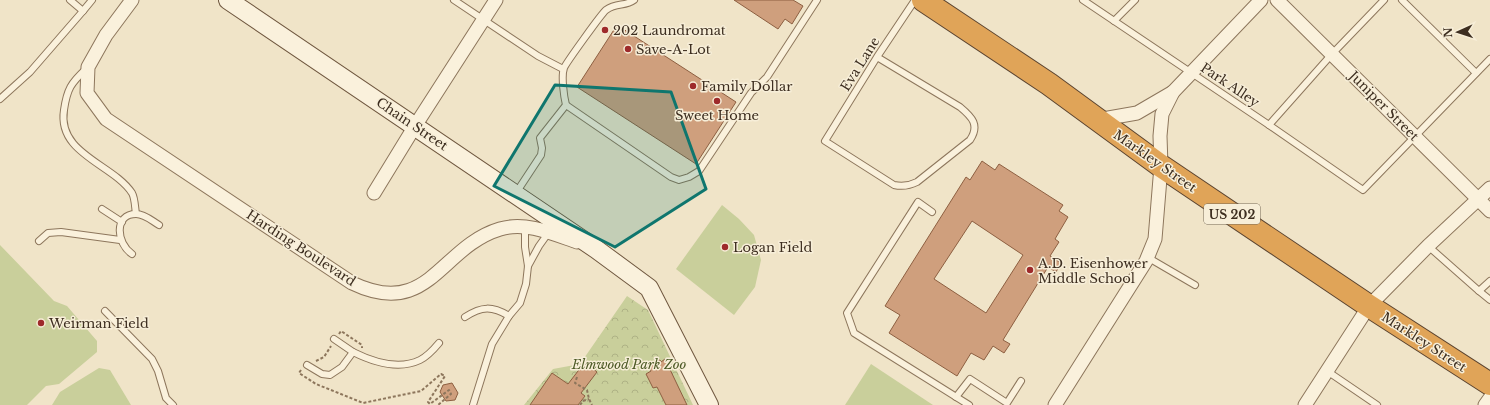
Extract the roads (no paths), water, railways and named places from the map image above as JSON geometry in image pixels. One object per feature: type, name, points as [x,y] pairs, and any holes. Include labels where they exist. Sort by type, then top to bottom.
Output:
[{"type":"highway","name":"Markley Street","points":[[923,0],[1049,84],[1161,166],[1369,306],[1490,384]]},
{"type":"street","points":[[88,67],[106,35],[132,0]]},
{"type":"street","name":"Chain Street","points":[[228,0],[596,249]]},
{"type":"street","points":[[374,194],[415,126],[496,0]]},
{"type":"street","points":[[1097,120],[1137,113],[1173,92],[1261,0]]},
{"type":"street","name":"Juniper Street","points":[[1277,0],[1490,211]]},
{"type":"street","name":"Harding Boulevard","points":[[88,67],[87,93],[106,120],[352,283],[367,290],[381,294],[395,293],[410,290],[422,285],[469,244],[500,229],[518,226],[525,227],[549,232],[596,249],[649,288],[709,405]]},
{"type":"street","points":[[1056,405],[1147,256],[1155,239],[1161,166],[1160,136],[1162,114],[1173,92]]},
{"type":"street","points":[[1305,405],[1369,306],[1428,246],[1490,188]]},
{"type":"street","points":[[1485,405],[1490,398]]},
{"type":"lane","points":[[70,0],[83,11]]},
{"type":"lane","points":[[0,98],[30,72],[92,0]]},
{"type":"lane","points":[[454,0],[538,56],[563,69]]},
{"type":"lane","points":[[630,1],[614,5],[604,11],[563,69],[563,92],[566,106],[671,177],[679,180],[690,177],[699,171],[752,93],[767,77],[816,2],[808,0]]},
{"type":"lane","name":"Eva Lane","points":[[877,57],[960,107],[968,114],[973,121],[975,128],[974,134],[970,140],[910,186],[902,187],[894,185],[825,140],[877,57],[915,0]]},
{"type":"lane","name":"Park Alley","points":[[1083,0],[1269,124],[1363,190],[1416,137]]},
{"type":"lane","points":[[1114,20],[1135,0]]},
{"type":"lane","points":[[1269,124],[1332,54],[1384,0]]},
{"type":"lane","points":[[1402,0],[1476,73]]},
{"type":"lane","points":[[1416,137],[1490,59]]},
{"type":"lane","points":[[88,67],[73,82],[66,96],[63,117],[66,132],[78,149],[121,180],[133,195],[136,214]]},
{"type":"lane","points":[[515,194],[541,155],[542,148],[540,138],[566,106]]},
{"type":"lane","points":[[932,212],[918,202],[847,313],[854,333],[969,405]]},
{"type":"lane","points":[[102,209],[122,222]]},
{"type":"lane","points":[[132,254],[126,250],[120,240],[122,222],[127,216],[136,214],[146,216],[159,225]]},
{"type":"lane","points":[[473,405],[492,344],[509,316],[520,303],[526,284],[528,266],[525,247],[525,227]]},
{"type":"lane","points":[[38,241],[48,233],[61,232],[120,240]]},
{"type":"lane","points":[[528,266],[549,232]]},
{"type":"lane","points":[[1428,246],[1490,300]]},
{"type":"lane","points":[[1147,256],[1195,285]]},
{"type":"lane","points":[[1479,291],[1490,281]]},
{"type":"lane","points":[[465,317],[473,311],[483,308],[500,311],[509,316]]},
{"type":"lane","points":[[105,311],[152,360],[158,371],[166,398],[173,405]]},
{"type":"lane","points":[[335,340],[353,352],[384,363],[396,364],[420,360],[429,354],[439,343]]},
{"type":"lane","points":[[307,365],[322,374],[330,375],[342,368],[353,352]]},
{"type":"lane","points":[[1327,371],[1377,405]]},
{"type":"lane","points":[[956,397],[970,378],[1006,404],[1021,381]]},
{"type":"place","name":"202 Laundromat","points":[[605,30]]},
{"type":"place","name":"Save-A-Lot","points":[[628,49]]},
{"type":"place","name":"Family Dollar","points":[[693,86]]},
{"type":"place","name":"Sweet Home","points":[[717,101]]},
{"type":"place","name":"Logan Field","points":[[725,247]]},
{"type":"place","name":"A.D. Eisenhower Middle School","points":[[1030,270]]},
{"type":"place","name":"Weirman Field","points":[[41,323]]},
{"type":"park label","name":"Elmwood Park Zoo","points":[[629,364]]}]
